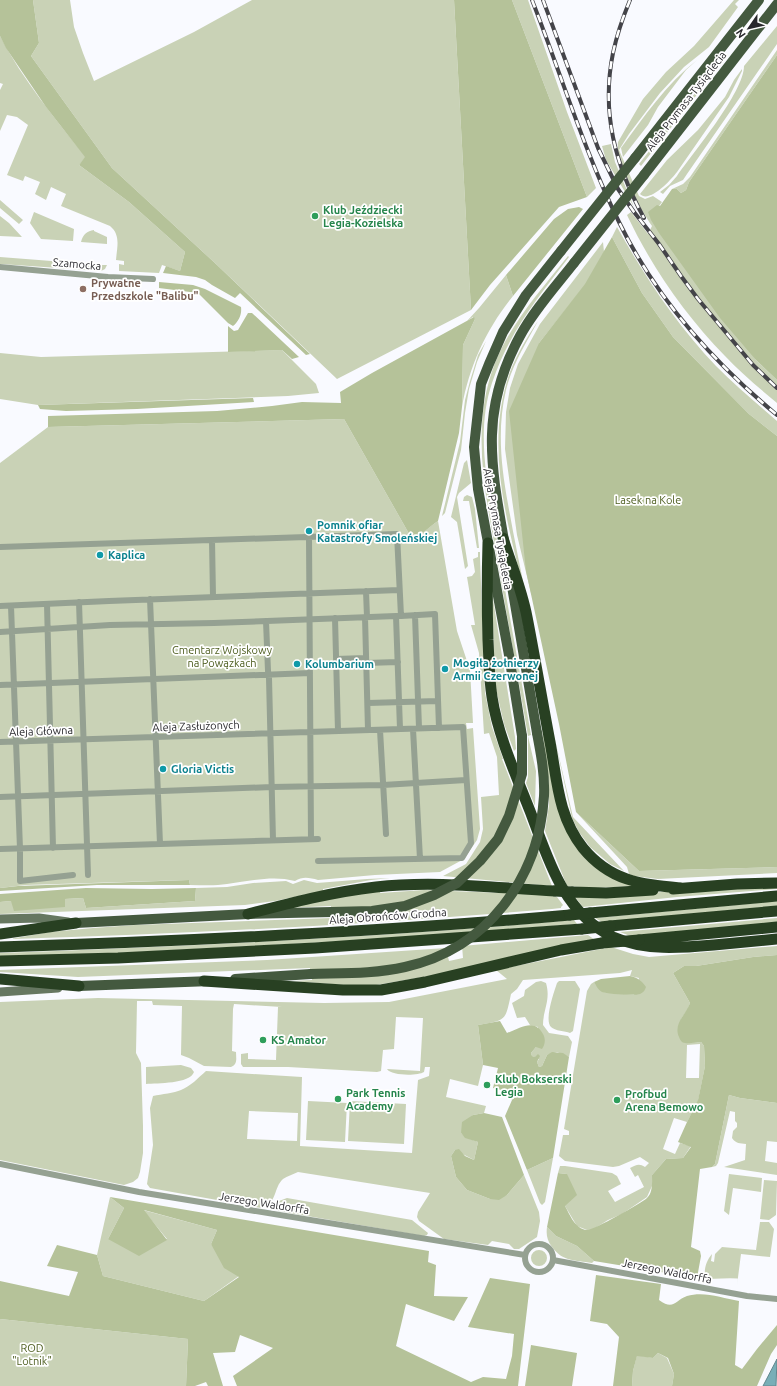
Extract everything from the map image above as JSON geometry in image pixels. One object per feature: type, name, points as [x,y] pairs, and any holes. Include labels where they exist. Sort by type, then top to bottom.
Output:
[{"type":"highway","points":[[504,538],[527,615],[556,784],[562,808],[570,829],[583,848],[590,855],[615,874],[641,883],[680,888]]},
{"type":"highway","points":[[488,543],[486,590],[489,663],[492,698],[495,712],[508,753],[548,856],[558,880],[571,901],[585,918],[604,932],[613,937],[640,946],[678,948],[777,939]]},
{"type":"highway","points":[[248,914],[326,894],[377,887],[427,884],[471,885],[606,893],[737,884],[777,883]]},
{"type":"highway","name":"Aleja Obrońców Grodna","points":[[0,946],[143,942],[416,928],[777,896]]},
{"type":"highway","points":[[0,961],[118,958],[315,948],[582,929],[777,911]]},
{"type":"highway","points":[[0,934],[76,923]]},
{"type":"highway","points":[[204,981],[343,990],[381,990],[425,982],[561,950],[602,943],[777,927]]},
{"type":"highway","points":[[0,979],[79,986]]},
{"type":"main road","name":"Aleja Prymasa Tysiąclecia","points":[[248,914],[372,911],[405,906],[434,895],[457,883],[480,861],[498,839],[509,816],[522,774],[522,736],[478,489],[474,447],[481,384],[503,332],[526,295],[759,0]]},
{"type":"main road","name":"Aleja Prymasa Tysiąclecia","points":[[79,986],[387,971],[406,967],[426,961],[469,939],[496,915],[516,890],[537,843],[542,820],[544,795],[542,761],[492,462],[491,445],[493,416],[500,380],[506,364],[521,335],[541,304],[777,4]]},
{"type":"main road","points":[[0,919],[38,918],[76,923],[248,914]]},
{"type":"main road","points":[[0,992],[79,986]]},
{"type":"street","name":"Szamocka","points":[[0,267],[108,277],[153,279]]},
{"type":"street","points":[[0,547],[396,534],[400,590],[398,616],[400,729]]},
{"type":"street","points":[[309,537],[311,839]]},
{"type":"street","points":[[212,540],[213,597]]},
{"type":"street","points":[[0,606],[400,590]]},
{"type":"street","points":[[366,591],[368,730]]},
{"type":"street","points":[[150,599],[160,844]]},
{"type":"street","points":[[79,602],[88,875]]},
{"type":"street","points":[[47,604],[53,848]]},
{"type":"street","points":[[11,606],[20,881],[73,875]]},
{"type":"street","points":[[0,632],[151,624],[435,614],[439,728]]},
{"type":"street","points":[[415,615],[418,701],[416,729],[416,783],[420,859]]},
{"type":"street","points":[[335,618],[338,731]]},
{"type":"street","points":[[266,621],[273,840]]},
{"type":"street","points":[[336,659],[398,662]]},
{"type":"street","points":[[0,685],[310,673]]},
{"type":"street","points":[[368,703],[438,701]]},
{"type":"street","name":"Aleja Zasłużonych","points":[[84,740],[463,727],[466,780]]},
{"type":"street","points":[[380,730],[386,834]]},
{"type":"street","name":"Aleja Główna","points":[[0,742],[84,740]]},
{"type":"street","points":[[0,796],[383,785],[466,780],[471,843],[462,858],[318,861]]},
{"type":"street","points":[[0,849],[318,839]]},
{"type":"street","name":"Jerzego Waldorffa","points":[[0,1164],[139,1192],[525,1255]]},
{"type":"street","points":[[540,1244],[549,1247],[552,1251],[552,1264],[546,1270],[537,1272],[529,1268],[525,1260],[525,1255],[532,1245],[540,1244]]},
{"type":"street","name":"Jerzego Waldorffa","points":[[553,1260],[747,1296],[777,1299]]},
{"type":"green space","points":[[0,0],[33,0],[39,43],[31,56],[112,168],[216,264],[310,354],[306,355],[240,293],[235,298],[205,280],[196,277],[163,273],[166,266],[180,271],[185,252],[129,202],[79,165],[85,157],[46,107],[6,48],[0,36]]},
{"type":"green space","name":"Klub Jeździecki Legia-Kozielska","points":[[33,0],[70,0],[74,27],[94,81],[194,32],[252,0],[454,0],[471,310],[337,379],[112,168],[31,56],[39,43]]},
{"type":"green space","points":[[454,0],[512,0],[587,197],[559,207],[490,285],[471,310]]},
{"type":"green space","points":[[512,0],[528,0],[567,112],[596,188],[587,197]]},
{"type":"green space","points":[[734,0],[739,0],[735,4],[738,7],[709,47],[684,67],[660,93],[629,134],[619,150],[639,196],[645,199],[653,196],[662,202],[659,206],[756,360],[777,380],[777,403],[737,368],[710,340],[683,307],[658,271],[636,234],[627,215],[631,212],[648,234],[652,226],[629,185],[620,162],[618,151],[618,142],[643,99],[666,72],[694,46]]},
{"type":"green space","points":[[777,26],[777,44],[683,180],[670,186],[663,194],[660,192],[677,176],[716,122],[736,91],[742,77],[744,66]]},
{"type":"green space","points":[[0,36],[29,84],[86,157],[79,165],[129,202],[185,252],[180,271],[162,265],[159,273],[119,271],[119,264],[124,265],[124,261],[116,260],[117,237],[116,233],[110,226],[61,206],[66,194],[51,187],[46,200],[35,194],[40,182],[25,176],[23,181],[7,175],[28,125],[17,117],[7,115],[0,131],[0,90],[3,84],[0,83]]},
{"type":"green space","points":[[777,50],[777,55],[689,182],[686,190],[681,193],[677,189],[672,189],[683,184],[690,177]]},
{"type":"green space","points":[[726,54],[728,55],[641,166],[639,164]]},
{"type":"green space","points":[[777,55],[777,380],[756,360],[720,318],[659,233],[648,212],[657,205],[660,206],[672,189],[677,189],[681,193],[686,190],[689,182]]},
{"type":"green space","points":[[697,60],[686,70],[658,107],[648,125],[623,157],[621,148],[647,113],[665,90],[686,69]]},
{"type":"green space","points":[[742,69],[729,97],[674,176],[654,194],[644,196],[640,194],[667,160],[698,130],[725,97]]},
{"type":"green space","points":[[611,144],[615,162],[634,207],[606,160],[602,146]]},
{"type":"green space","points":[[0,200],[23,220],[19,224],[0,208]]},
{"type":"green space","points":[[579,207],[583,209],[513,296],[506,275],[554,219],[568,209]]},
{"type":"green space","points":[[34,212],[74,229],[73,241],[41,239],[30,223]]},
{"type":"green space","points":[[0,216],[9,223],[22,237],[0,236]]},
{"type":"green space","points":[[617,227],[650,282],[674,317],[716,366],[777,421],[777,436],[749,414],[673,337],[642,293],[612,237]]},
{"type":"green space","points":[[94,230],[107,237],[107,244],[81,242],[86,233]]},
{"type":"green space","name":"Lasek na Kole","points":[[612,237],[642,293],[673,337],[749,414],[777,436],[777,867],[639,871],[576,812],[559,724],[526,571],[509,411],[539,343],[585,284]]},
{"type":"green space","points":[[603,242],[604,252],[586,284],[539,343],[531,593],[517,535],[505,449],[506,412],[510,388],[518,364],[540,324]]},
{"type":"green space","points":[[568,256],[569,257],[515,332],[507,348],[492,383],[484,424],[485,465],[531,735],[528,736],[486,495],[483,469],[483,415],[487,389],[495,363],[509,334],[527,307]]},
{"type":"green space","points":[[0,257],[107,265],[105,269],[101,271],[0,264]]},
{"type":"green space","points":[[506,275],[513,296],[495,321],[480,348],[469,377],[462,407],[463,345],[475,319],[473,317],[467,321]]},
{"type":"green space","points":[[159,282],[193,285],[205,289],[241,307],[240,317],[233,326],[228,323],[198,293],[159,288]]},
{"type":"green space","points":[[248,313],[252,313],[299,357],[292,359],[282,350],[228,352],[228,326],[234,331],[238,330]]},
{"type":"green space","points":[[474,317],[475,319],[463,345],[462,407],[459,433],[438,521],[412,539],[344,419],[48,427],[48,416],[217,411],[302,402],[341,403],[340,392]]},
{"type":"green space","points":[[538,321],[520,354],[506,390],[503,404],[501,433],[502,461],[506,490],[528,605],[513,548],[502,489],[499,459],[499,430],[502,401],[510,372],[522,346]]},
{"type":"green space","points":[[486,341],[477,362],[469,389],[461,450],[445,513],[442,516],[460,442],[465,400],[478,355]]},
{"type":"green space","points":[[282,350],[316,384],[319,393],[288,396],[38,405],[0,399],[0,353],[41,357]]},
{"type":"green space","points":[[253,398],[254,402],[137,409],[66,411],[40,409],[38,405]]},
{"type":"green space","name":"Cmentarz Wojskowy na Powązkach","points":[[344,419],[412,539],[438,521],[457,631],[470,670],[473,723],[466,723],[467,729],[473,728],[480,829],[477,840],[464,859],[440,872],[375,875],[318,880],[306,878],[301,878],[295,881],[287,879],[270,879],[222,885],[190,885],[189,880],[25,885],[0,888],[0,463],[48,427]]},
{"type":"green space","points":[[467,460],[471,483],[459,493],[457,497],[468,566],[465,569],[457,522],[451,517],[464,463]]},
{"type":"green space","points":[[467,495],[472,497],[475,509],[479,548],[477,548],[469,501],[463,501],[464,497]]},
{"type":"green space","points":[[478,552],[480,552],[485,693],[492,727],[502,759],[552,886],[443,876],[466,864],[480,842],[483,829],[481,797],[499,795],[497,757],[489,733],[484,734],[479,653],[471,625],[475,625],[467,577],[472,576],[475,572],[473,559],[478,557]]},
{"type":"green space","points":[[492,593],[515,737],[516,749],[514,751],[504,724],[495,685]]},
{"type":"green space","points":[[542,730],[577,847],[634,886],[594,888],[567,886],[545,831],[549,805],[549,783]]},
{"type":"green space","points":[[553,731],[573,817],[624,871],[610,864],[590,847],[579,832],[572,818]]},
{"type":"green space","points":[[528,736],[536,771],[535,806],[526,783],[528,777]]},
{"type":"green space","points":[[576,812],[639,871],[777,867],[777,873],[658,879],[634,876],[629,874],[627,867]]},
{"type":"green space","points":[[390,878],[323,889],[323,891],[275,901],[245,905],[0,914],[0,902],[11,901],[64,907],[65,899],[83,898],[86,908],[195,901],[196,888],[227,887],[253,883],[286,881],[293,884],[304,880],[317,883]]},
{"type":"green space","points":[[189,880],[190,885],[97,885],[0,891],[0,888],[18,886]]},
{"type":"green space","points":[[777,886],[777,889],[677,897],[583,907],[575,897],[727,888]]},
{"type":"green space","points":[[86,888],[196,888],[195,901],[86,908],[83,898],[65,899],[65,907],[14,911],[11,901],[0,902],[0,894]]},
{"type":"green space","points":[[424,890],[554,895],[554,897],[557,897],[563,905],[561,908],[552,909],[349,924],[10,939],[50,932],[135,925],[332,918],[331,906],[286,908],[329,898],[380,891],[380,893]]},
{"type":"green space","points":[[777,901],[777,906],[602,922],[595,918]]},
{"type":"green space","points":[[777,918],[777,923],[630,936],[620,932]]},
{"type":"green space","points":[[574,920],[577,924],[385,939],[119,953],[0,957],[0,953],[287,940]]},
{"type":"green space","points":[[588,935],[595,940],[441,974],[376,985],[356,986],[293,981],[312,980],[310,968],[78,977],[0,972],[0,970],[267,960],[446,948],[449,961],[463,958],[462,946]]},
{"type":"green space","points":[[777,946],[777,955],[753,957],[696,966],[684,966],[673,973],[690,1003],[681,1019],[685,1043],[701,1042],[704,1046],[705,1066],[698,1101],[687,1122],[674,1118],[663,1149],[675,1154],[680,1143],[691,1146],[683,1158],[666,1159],[652,1175],[652,1186],[647,1197],[622,1214],[608,1220],[592,1230],[587,1230],[577,1226],[565,1206],[567,1174],[558,1173],[560,1166],[612,1173],[617,1176],[621,1184],[608,1191],[615,1202],[644,1187],[638,1175],[635,1177],[630,1168],[638,1165],[645,1167],[649,1163],[640,1157],[613,1167],[565,1161],[559,1156],[563,1135],[569,1135],[569,1131],[564,1129],[587,991],[594,982],[603,992],[634,995],[639,978],[630,976],[632,970],[620,973],[523,980],[517,989],[511,994],[507,1010],[503,1018],[494,1022],[478,1025],[483,1065],[478,1086],[450,1079],[446,1097],[486,1106],[484,1113],[473,1115],[461,1133],[465,1137],[478,1142],[474,1160],[455,1150],[451,1156],[456,1177],[467,1190],[490,1199],[507,1195],[524,1175],[539,1212],[540,1221],[537,1237],[519,1249],[514,1249],[509,1244],[492,1241],[488,1245],[444,1239],[419,1221],[417,1217],[418,1212],[430,1193],[298,1172],[283,1179],[270,1203],[261,1208],[150,1188],[147,1184],[153,1145],[150,1108],[153,1096],[181,1090],[194,1082],[206,1071],[302,1077],[300,1146],[412,1153],[418,1080],[429,1076],[430,1067],[425,1067],[424,1072],[411,1075],[394,1073],[387,1069],[420,1071],[423,1018],[396,1017],[394,1049],[383,1050],[381,1071],[288,1067],[243,1067],[241,1064],[241,1054],[248,1053],[248,1059],[276,1060],[278,1007],[282,1007],[234,1004],[232,1051],[236,1052],[236,1063],[231,1067],[204,1066],[181,1055],[182,1006],[153,1005],[152,1001],[137,1001],[136,1053],[141,1063],[143,1126],[143,1153],[138,1178],[133,1182],[124,1185],[0,1160],[0,1002],[98,998],[324,1003],[389,1002],[507,979],[496,970],[611,947],[649,957]],"holes":[[[700,1044],[699,1078],[686,1078],[687,1045]],[[249,1111],[298,1113],[297,1141],[247,1139]]]},
{"type":"green space","points":[[777,955],[777,1103],[729,1095],[715,1164],[712,1167],[700,1169],[691,1247],[700,1251],[701,1256],[697,1278],[594,1261],[577,1246],[556,1236],[547,1227],[558,1173],[567,1174],[577,1195],[565,1206],[576,1224],[587,1230],[617,1216],[647,1198],[651,1190],[652,1175],[666,1159],[683,1158],[691,1147],[678,1142],[698,1100],[705,1066],[704,1046],[701,1042],[684,1043],[679,1038],[679,1023],[690,1003],[673,973],[684,966],[696,966],[753,957]]},
{"type":"green space","points":[[630,976],[639,980],[646,987],[640,994],[605,993],[599,990],[594,982],[601,979]]},
{"type":"green space","points":[[541,981],[546,983],[548,995],[543,1025],[549,1033],[568,1036],[572,1042],[569,1057],[557,1052],[547,1055],[542,1066],[539,1067],[537,1062],[539,1059],[532,1056],[531,1053],[536,1047],[538,1027],[530,1025],[525,1017],[517,1018],[512,1003],[524,996],[525,990],[536,982]]},
{"type":"green space","points":[[559,981],[575,981],[580,989],[573,1031],[570,1033],[555,1029],[551,1027],[549,1023],[550,1006],[557,983]]},
{"type":"green space","points":[[500,1021],[507,1033],[531,1025],[536,1026],[539,1029],[545,1038],[544,1046],[542,1049],[536,1047],[531,1053],[532,1056],[535,1057],[538,1054],[540,1056],[537,1062],[539,1067],[542,1066],[547,1055],[552,1052],[563,1053],[569,1057],[553,1158],[527,1170],[505,1116],[512,1100],[506,1091],[493,1088],[498,1068],[483,1065],[478,1025]]},
{"type":"green space","points":[[181,1065],[191,1068],[194,1072],[191,1076],[180,1081],[146,1084],[146,1067]]},
{"type":"green space","points":[[729,1095],[777,1103],[777,1142],[767,1141],[765,1161],[777,1163],[777,1175],[724,1167],[745,1160],[746,1144],[737,1142],[732,1138],[733,1131],[737,1127],[737,1123],[735,1121],[735,1112],[730,1111],[718,1163],[716,1166],[712,1167],[715,1164]]},
{"type":"green space","points":[[308,1101],[347,1103],[345,1142],[306,1140]]},
{"type":"green space","points":[[350,1101],[406,1104],[404,1144],[348,1141]]},
{"type":"green space","points":[[484,1113],[502,1117],[524,1175],[507,1195],[499,1200],[490,1199],[467,1190],[456,1177],[451,1156],[455,1150],[459,1149],[465,1156],[474,1160],[478,1142],[465,1138],[461,1133],[462,1122],[473,1115]]},
{"type":"green space","points":[[553,1158],[545,1202],[542,1205],[527,1170]]},
{"type":"green space","points":[[729,1174],[762,1178],[761,1192],[733,1188],[729,1215],[724,1211]]},
{"type":"green space","points":[[764,1180],[777,1181],[776,1215],[769,1220],[760,1219]]},
{"type":"green space","points":[[110,1197],[124,1208],[108,1239],[167,1239],[143,1210],[217,1230],[211,1244],[239,1276],[204,1301],[103,1276],[97,1255]]},
{"type":"green space","points":[[110,1197],[429,1251],[428,1262],[436,1265],[434,1296],[468,1297],[454,1321],[406,1304],[396,1346],[471,1382],[483,1377],[506,1379],[512,1356],[514,1334],[468,1327],[490,1278],[530,1284],[518,1386],[237,1386],[233,1376],[273,1348],[240,1335],[235,1352],[213,1353],[223,1386],[208,1386],[206,1382],[195,1386],[186,1386],[188,1339],[0,1319],[0,1281],[69,1296],[78,1272],[47,1266],[57,1245],[97,1255],[103,1276],[204,1301],[239,1277],[224,1268],[211,1244],[217,1230],[144,1210],[167,1240],[139,1256],[108,1239],[124,1208]]},
{"type":"green space","points":[[287,1198],[412,1220],[428,1233],[424,1236],[278,1211],[276,1206],[279,1201]]},
{"type":"green space","points":[[760,1222],[769,1222],[774,1229],[770,1257],[741,1254],[738,1278],[706,1279],[705,1269],[708,1260],[712,1254],[711,1261],[714,1262],[715,1254],[722,1247],[756,1250]]},
{"type":"green space","points":[[547,1227],[556,1236],[577,1246],[594,1261],[592,1263],[575,1261],[560,1255],[549,1242]]},
{"type":"green space","points":[[536,1250],[542,1250],[547,1255],[545,1264],[542,1266],[536,1266],[531,1261],[531,1255]]},
{"type":"green space","points":[[596,1275],[661,1284],[659,1300],[668,1305],[674,1304],[687,1296],[700,1294],[739,1301],[735,1365],[742,1369],[777,1325],[777,1345],[771,1354],[757,1386],[672,1386],[674,1374],[668,1358],[658,1353],[653,1358],[637,1356],[633,1371],[632,1386],[613,1386],[619,1337],[607,1324],[590,1321]]},
{"type":"green space","name":"ROD \"Lotnik\"","points":[[0,1319],[188,1339],[186,1386],[0,1386]]},
{"type":"green space","points":[[531,1345],[577,1353],[572,1386],[525,1386]]},
{"type":"green space","points":[[658,1353],[667,1358],[674,1374],[672,1386],[632,1386],[633,1371],[637,1355],[653,1358]]},
{"type":"water","points":[[777,1359],[776,1386],[763,1386]]},
{"type":"railway","points":[[532,0],[573,112],[606,195],[634,250],[650,277],[688,327],[709,351],[753,395],[777,415]]},
{"type":"railway","points":[[543,0],[598,148],[618,189],[698,299],[753,365],[777,388]]},
{"type":"railway","points":[[630,0],[620,26],[613,53],[609,96],[610,117],[618,158],[625,178],[644,218]]},
{"type":"place","name":"Klub Jeździecki Legia-Kozielska","points":[[315,216]]},
{"type":"place","name":"Prywatne Przedszkole \"Balibu\"","points":[[83,289]]},
{"type":"place","name":"Pomnik ofiar Katastrofy Smoleńskiej","points":[[309,531]]},
{"type":"place","name":"Kaplica","points":[[100,555]]},
{"type":"place","name":"Kolumbarium","points":[[297,664]]},
{"type":"place","name":"Mogiła żołnierzy Armii Czerwonej","points":[[445,669]]},
{"type":"place","name":"Gloria Victis","points":[[163,769]]},
{"type":"place","name":"KS Amator","points":[[263,1040]]},
{"type":"place","name":"Klub Bokserski Legia","points":[[487,1085]]},
{"type":"place","name":"Park Tennis Academy","points":[[338,1099]]},
{"type":"place","name":"Profbud Arena Bemowo","points":[[617,1100]]}]
